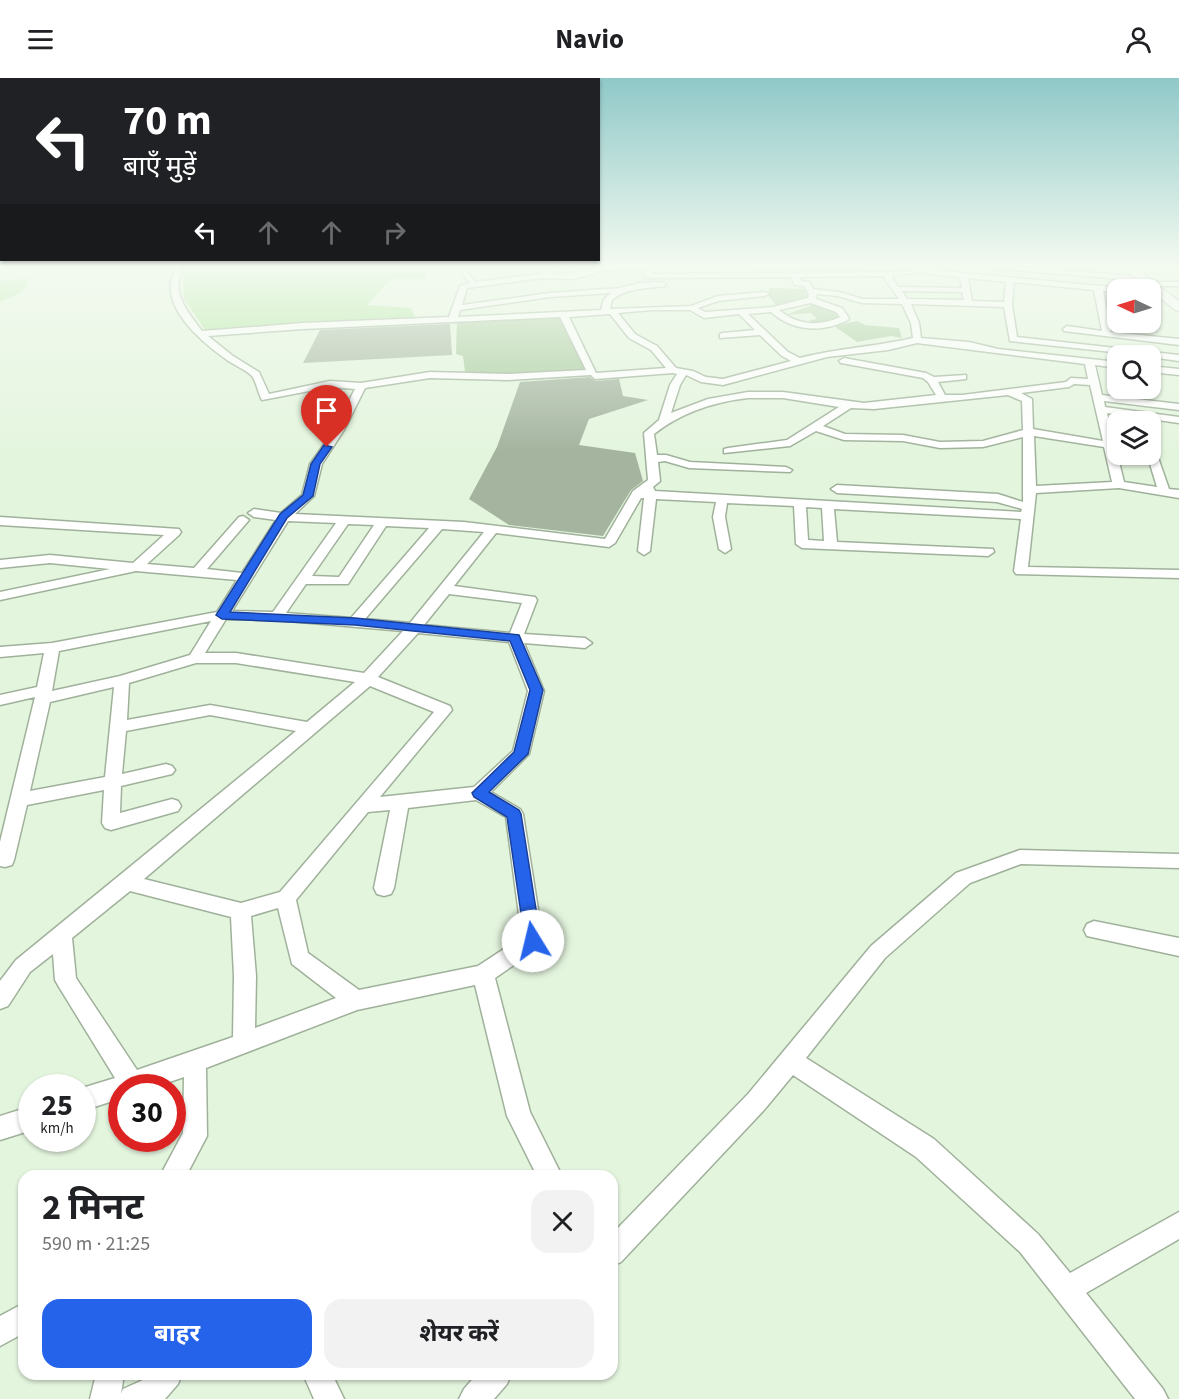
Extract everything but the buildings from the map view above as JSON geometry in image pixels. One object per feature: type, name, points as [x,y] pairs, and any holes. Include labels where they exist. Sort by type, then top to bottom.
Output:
[{"type":"street","points":[[195,328],[230,358],[256,374],[266,398],[330,384],[361,386],[430,375],[508,377],[592,372],[570,328]]},
{"type":"street","points":[[200,334],[307,328]]},
{"type":"street","points":[[624,328],[632,336],[654,348],[678,371]]},
{"type":"street","points":[[719,328],[723,331],[763,332]]},
{"type":"street","points":[[758,328],[785,354],[800,362]]},
{"type":"street","points":[[917,340],[919,328]]},
{"type":"street","points":[[1011,328],[1013,339],[1179,358]]},
{"type":"street","points":[[1106,328],[1107,334]]},
{"type":"street","points":[[1067,329],[1179,342]]},
{"type":"street","points":[[841,359],[917,340],[1107,364]]},
{"type":"street","points":[[595,376],[678,371],[705,380],[723,382],[827,354],[841,359],[926,376],[932,380],[942,398]]},
{"type":"street","points":[[1089,362],[1107,437]]},
{"type":"street","points":[[1161,370],[1177,372],[1179,384]]},
{"type":"street","points":[[664,420],[678,371]]},
{"type":"street","points":[[932,380],[963,377]]},
{"type":"street","points":[[198,572],[249,517],[438,525],[609,543],[654,481],[649,433],[664,420],[711,401],[779,394],[866,406],[919,398],[962,398],[1069,384],[1071,381],[1094,382]]},
{"type":"street","points":[[195,658],[284,517],[308,496],[316,464],[339,430],[361,386]]},
{"type":"street","points":[[1008,391],[1027,399],[1030,490],[1021,571],[1179,574]]},
{"type":"street","points":[[1098,397],[1179,407]]},
{"type":"street","points":[[728,451],[790,443],[849,405]]},
{"type":"street","points":[[1100,409],[1109,411]]},
{"type":"street","points":[[1161,419],[1179,420]]},
{"type":"street","points":[[815,427],[844,437],[903,438],[940,445],[983,444],[1028,432],[1107,445]]},
{"type":"street","points":[[650,459],[666,458],[689,465],[786,470]]},
{"type":"street","points":[[1114,465],[1119,485]]},
{"type":"street","points":[[1155,465],[1164,492]]},
{"type":"street","points":[[1030,490],[1119,485],[1179,494]]},
{"type":"street","points":[[837,489],[998,498],[1027,512]]},
{"type":"street","points":[[645,492],[828,506],[1027,512]]},
{"type":"street","points":[[644,551],[645,492]]},
{"type":"street","points":[[722,499],[719,517],[725,549]]},
{"type":"street","points":[[800,504],[802,544],[988,552]]},
{"type":"street","points":[[828,506],[831,545]]},
{"type":"street","points":[[277,616],[345,520]]},
{"type":"street","points":[[0,521],[175,532],[136,567],[0,596]]},
{"type":"street","points":[[302,580],[343,581],[382,522]]},
{"type":"street","points":[[355,622],[438,525]]},
{"type":"street","points":[[0,999],[22,966],[127,882],[368,679],[414,628],[493,530]]},
{"type":"street","points":[[0,564],[50,559],[246,577]]},
{"type":"street","points":[[363,806],[479,793],[521,754],[536,690],[514,638],[530,600],[445,589]]},
{"type":"street","points":[[0,652],[52,648],[222,615],[277,616],[355,622],[585,643]]},
{"type":"street","points":[[5,860],[6,834],[19,800],[44,694],[52,648]]},
{"type":"street","points":[[0,700],[122,680],[195,658],[236,658],[368,679],[444,710],[286,898],[241,911],[127,882]]},
{"type":"street","points":[[122,680],[111,823],[172,806]]},
{"type":"street","points":[[118,727],[210,710],[309,728]]},
{"type":"street","points":[[19,800],[166,770]]},
{"type":"street","points":[[159,1074],[356,1000],[483,974],[533,941],[514,814],[479,793]]},
{"type":"street","points":[[384,888],[400,802]]},
{"type":"street","points":[[618,1247],[756,1102],[878,952],[963,878],[1020,858],[1179,861]]},
{"type":"street","points":[[286,898],[300,958],[356,1000]]},
{"type":"street","points":[[241,911],[245,976],[244,1043]]},
{"type":"street","points":[[1094,930],[1179,948]]},
{"type":"street","points":[[62,934],[66,980],[126,1074]]},
{"type":"street","points":[[483,974],[519,1116],[547,1170]]},
{"type":"street","points":[[790,1060],[926,1148],[1029,1243],[1154,1399]]},
{"type":"street","points":[[175,1170],[195,1136],[195,1062]]},
{"type":"street","points":[[0,1128],[18,1122]]},
{"type":"street","points":[[1066,1290],[1179,1225]]},
{"type":"street","points":[[0,1332],[18,1321]]},
{"type":"street","points":[[105,1399],[109,1380]]},
{"type":"street","points":[[133,1399],[155,1389],[163,1380]]},
{"type":"street","points":[[320,1380],[329,1399]]},
{"type":"street","points":[[474,1399],[491,1380]]},
{"type":"shaded area","points":[[204,328],[277,328],[206,331]]},
{"type":"shaded area","points":[[457,328],[563,328],[585,370],[496,375],[465,372],[463,356],[456,354]]},
{"type":"shaded area","points":[[836,328],[899,328],[902,338],[891,336],[857,342]]},
{"type":"route","points":[[327,447],[316,464],[308,496],[284,517],[222,615],[277,616],[355,622],[514,638],[536,690],[521,754],[479,793],[514,814],[533,941]]}]
